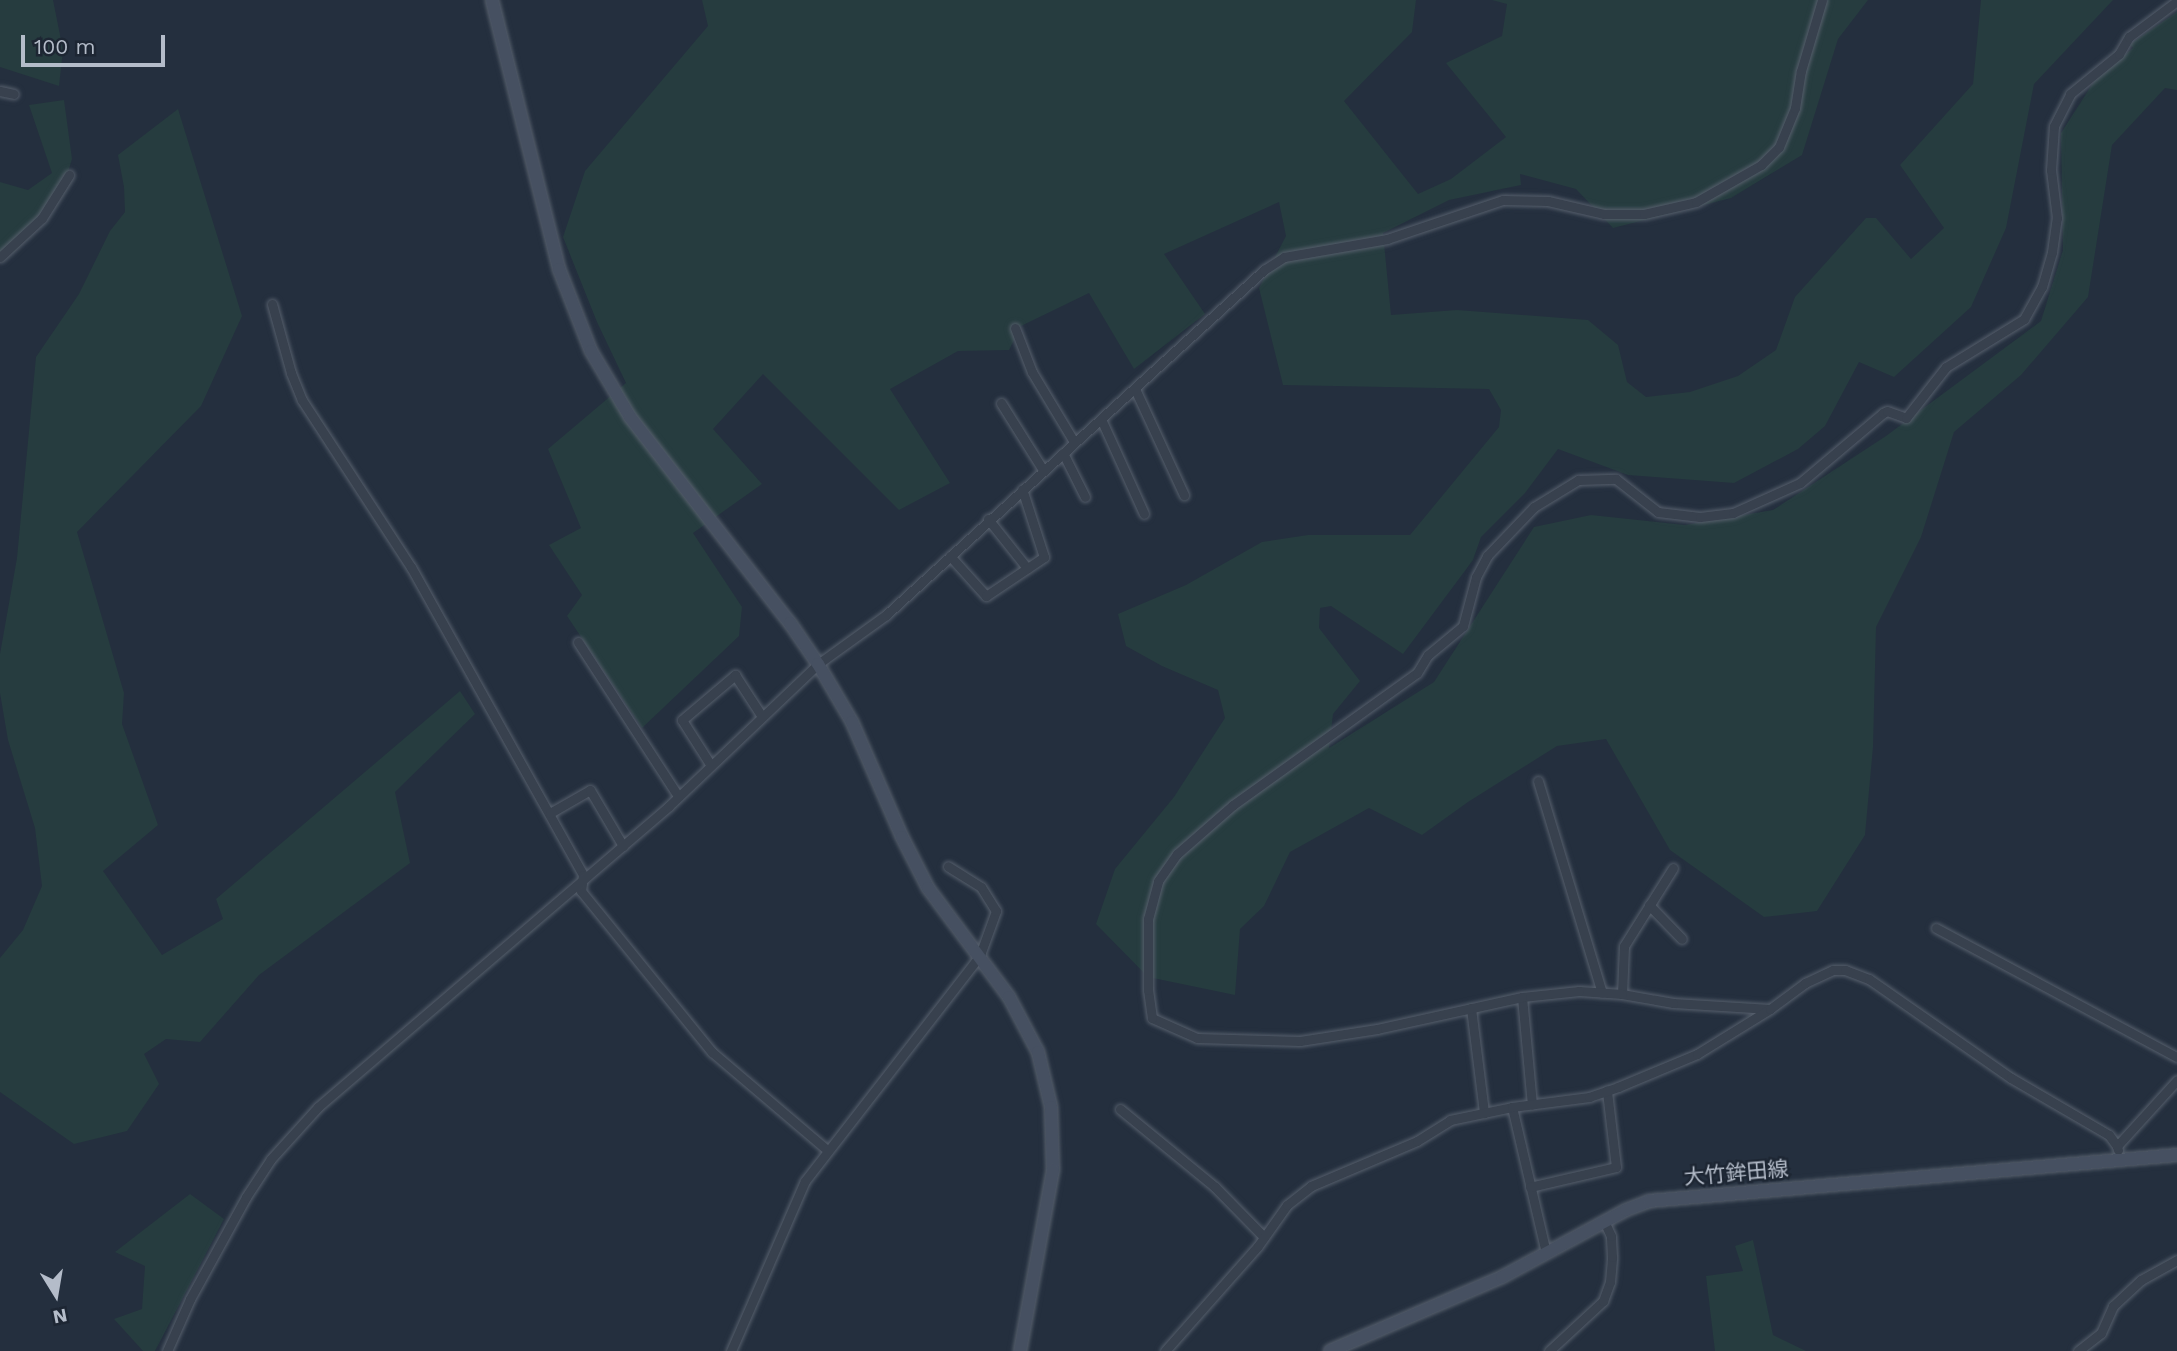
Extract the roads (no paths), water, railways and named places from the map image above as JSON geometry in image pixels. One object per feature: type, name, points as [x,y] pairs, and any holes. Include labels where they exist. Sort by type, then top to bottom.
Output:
[{"type":"street","points":[[492,0],[559,268],[591,351],[630,417],[818,664],[852,722],[902,837],[928,888],[980,955],[1031,1034],[1045,1076],[1052,1116],[1053,1158],[1050,1201],[1020,1351]]},
{"type":"street","points":[[167,1351],[190,1299],[246,1197],[271,1159],[299,1125],[623,846],[818,664],[886,615],[988,519],[1264,270],[1284,257],[1387,239],[1503,200],[1548,201],[1604,214],[1644,214],[1696,202],[1761,165],[1779,147],[1787,132],[1822,0]]},
{"type":"street","points":[[1770,1009],[1673,1003],[1622,994],[1579,991],[1522,997],[1300,1041],[1198,1038],[1152,1018],[1148,919],[1151,900],[1158,881],[1177,854],[1233,805],[1418,673],[1428,655],[1463,626],[1476,577],[1487,556],[1534,507],[1578,480],[1616,479],[1658,512],[1700,517],[1732,513],[1800,483],[1883,413],[1887,411],[1906,418],[1946,367],[2024,319],[2042,287],[2052,252],[2057,218],[2051,170],[2054,126],[2070,94],[2119,54],[2130,37],[2177,1]]},
{"type":"street","points":[[0,91],[14,94]]},
{"type":"street","points":[[0,257],[42,218],[69,175]]},
{"type":"street","points":[[272,304],[291,373],[302,400],[411,567],[583,875],[581,891],[712,1052],[826,1149]]},
{"type":"street","points":[[1015,328],[1032,372],[1074,443]]},
{"type":"street","points":[[1135,389],[1184,495]]},
{"type":"street","points":[[1001,403],[1043,470]]},
{"type":"street","points":[[1101,419],[1144,514]]},
{"type":"street","points":[[1063,453],[1085,497]]},
{"type":"street","points":[[950,556],[986,596],[1044,556],[1021,489]]},
{"type":"street","points":[[988,519],[1027,568]]},
{"type":"street","points":[[578,642],[678,796]]},
{"type":"street","points":[[710,764],[682,720],[735,675],[761,715]]},
{"type":"street","points":[[1538,781],[1602,993]]},
{"type":"street","points":[[550,813],[590,790],[623,846]]},
{"type":"street","points":[[731,1351],[804,1181],[826,1149],[980,955],[996,911],[981,887],[948,866]]},
{"type":"street","points":[[1622,994],[1624,946],[1673,868]]},
{"type":"street","points":[[1649,905],[1682,939]]},
{"type":"street","points":[[1936,928],[2177,1057]]},
{"type":"street","points":[[1165,1351],[1264,1237],[1287,1205],[1311,1186],[1417,1141],[1450,1120],[1512,1107],[1589,1097],[1697,1054],[1833,970],[1857,972],[2011,1078],[2109,1135],[2117,1146],[2120,1160]]},
{"type":"street","points":[[1522,997],[1532,1105]]},
{"type":"street","points":[[1471,1008],[1483,1113]]},
{"type":"street","points":[[2117,1146],[2177,1080]]},
{"type":"street","points":[[1530,1186],[1616,1167],[1607,1091]]},
{"type":"street","points":[[1512,1107],[1546,1253]]},
{"type":"street","points":[[1120,1109],[1215,1187],[1264,1237]]},
{"type":"street","name":"大竹鉾田線","points":[[1330,1351],[1435,1308],[1649,1202],[1679,1197],[2177,1155]]},
{"type":"street","points":[[1549,1351],[1604,1301],[1610,1282],[1612,1257],[1611,1236],[1604,1222]]},
{"type":"street","points":[[2078,1351],[2101,1334],[2113,1307],[2141,1280],[2177,1260]]}]
